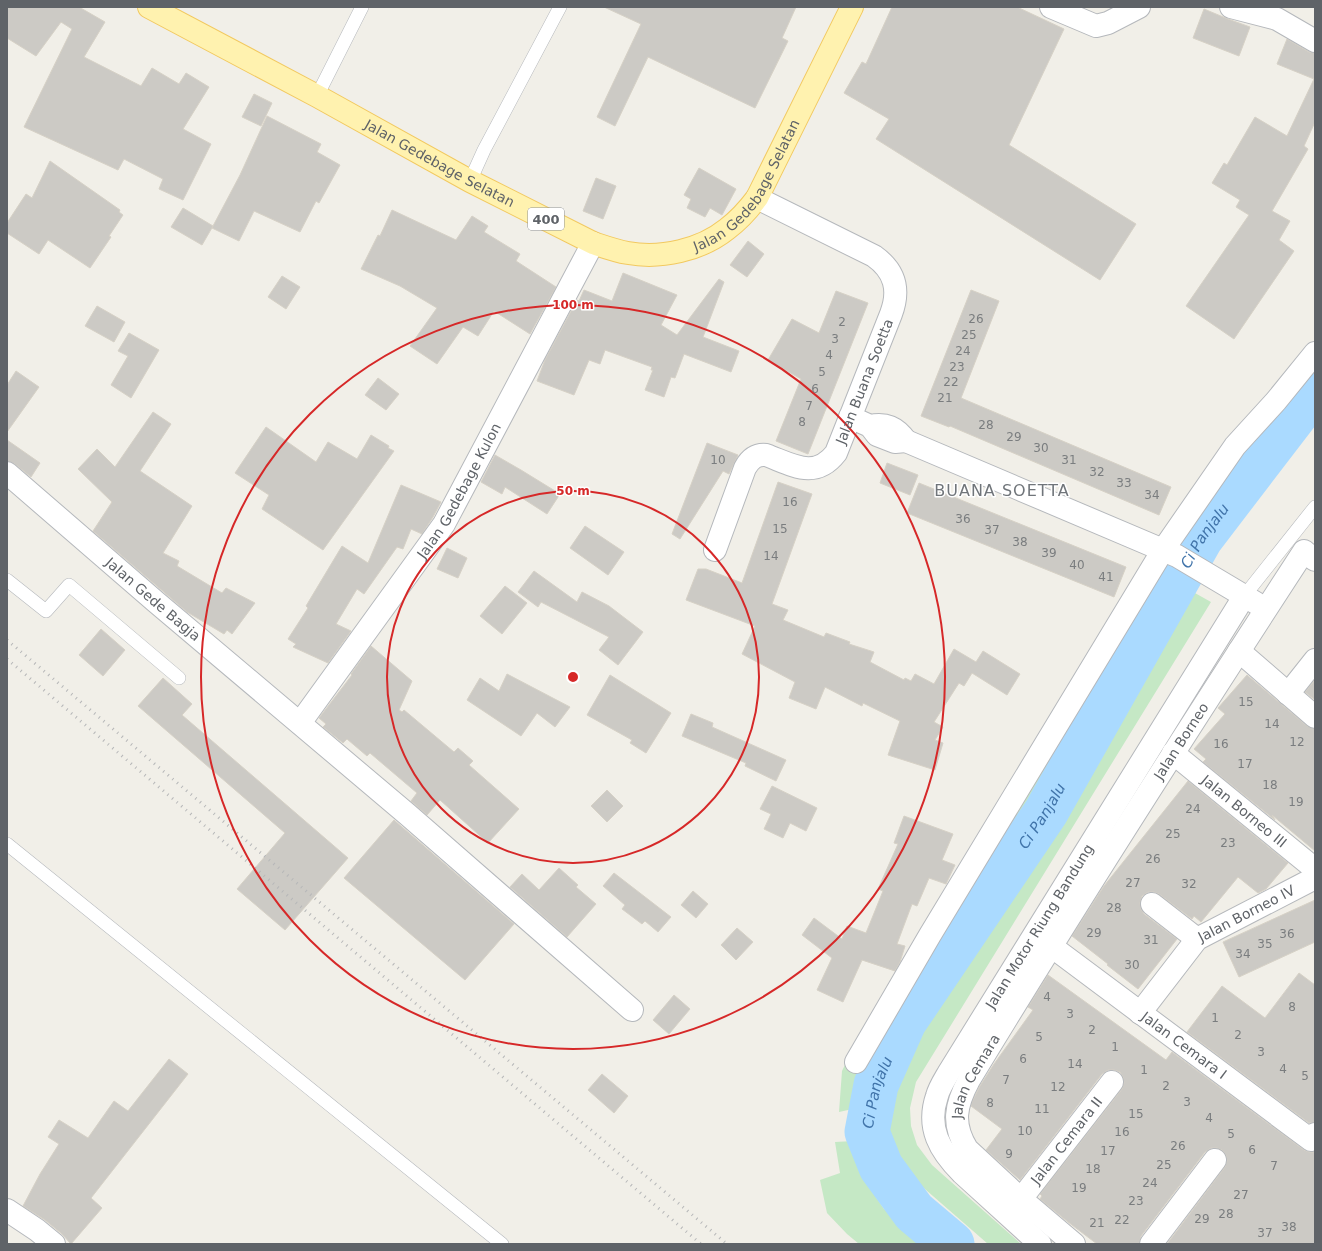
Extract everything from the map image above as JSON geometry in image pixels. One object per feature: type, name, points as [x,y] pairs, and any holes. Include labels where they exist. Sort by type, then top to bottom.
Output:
[{"type":"main road","name":"Jalan Gedebage Selatan","points":[[149,7],[317,96],[470,181],[593,243],[611,250],[649,255],[668,254],[687,250],[707,242],[726,230],[743,216],[757,198],[852,7]]},
{"type":"street","points":[[1051,7],[1096,26],[1108,23],[1139,7]]},
{"type":"street","points":[[1231,7],[1276,19],[1315,41]]},
{"type":"street","name":"Jalan Buana Soetta","points":[[715,550],[745,468],[749,461],[755,457],[766,455],[803,468],[816,468],[822,466],[830,460],[836,453],[894,304],[896,294],[892,275],[881,261],[874,256],[757,198]]},
{"type":"street","name":"Jalan Gedebage Kulon","points":[[300,724],[444,524],[593,243]]},
{"type":"street","points":[[856,1062],[938,922],[1170,553],[1235,446],[1276,401],[1315,353]]},
{"type":"street","points":[[850,417],[870,426],[881,424],[899,431],[906,441],[1170,553],[1266,609]]},
{"type":"street","name":"Jalan Gede Bagja","points":[[7,473],[156,602],[408,814],[632,1010]]},
{"type":"street","name":"Jalan Borneo","points":[[1051,946],[1173,753],[1304,551],[1315,560]]},
{"type":"street","name":"Jalan Motor Riung Bandung","points":[[1040,1244],[952,1163],[942,1151],[936,1137],[933,1123],[937,1095],[949,1072],[1239,592]]},
{"type":"street","points":[[1239,651],[1315,717]]},
{"type":"street","points":[[1288,694],[1315,660]]},
{"type":"street","name":"Jalan Borneo III","points":[[1173,753],[1315,869]]},
{"type":"street","name":"Jalan Borneo IV","points":[[1140,1013],[1197,939],[1315,878]]},
{"type":"street","points":[[1152,904],[1197,939]]},
{"type":"street","name":"Jalan Cemara I","points":[[1051,946],[1311,1140],[1315,1134]]},
{"type":"street","name":"Jalan Cemara","points":[[1051,946],[968,1080],[962,1092],[956,1118],[961,1140],[967,1149],[1074,1244]]},
{"type":"street","name":"Jalan Cemara II","points":[[1022,1199],[1112,1082]]},
{"type":"street","points":[[1150,1244],[1215,1160]]},
{"type":"street","points":[[7,1210],[37,1230],[54,1244]]},
{"type":"lane","points":[[317,96],[362,7]]},
{"type":"lane","points":[[470,181],[484,150],[560,7]]},
{"type":"lane","points":[[1239,592],[1315,507]]},
{"type":"lane","points":[[7,580],[46,611],[69,585],[179,678]]},
{"type":"lane","points":[[7,844],[502,1244]]},
{"type":"green space","points":[[1161,572],[1166,574],[871,1059],[865,1074],[860,1103],[857,1108],[839,1112],[842,1071],[856,1042]]},
{"type":"green space","points":[[1186,588],[1211,602],[916,1082],[910,1108],[911,1126],[917,1145],[932,1165],[1021,1244],[988,1244],[918,1183],[895,1157],[884,1128],[883,1097],[892,1070],[904,1046]]},
{"type":"green space","points":[[854,1141],[863,1178],[884,1209],[926,1244],[859,1244],[827,1213],[820,1180],[840,1173],[835,1142]]},
{"type":"building","points":[[7,7],[79,7],[105,22],[84,57],[141,86],[152,68],[179,84],[186,73],[209,87],[183,129],[211,144],[183,200],[159,189],[163,179],[124,159],[118,170],[24,127],[72,29],[61,22],[36,56],[7,38]]},
{"type":"building","points":[[604,7],[796,7],[782,38],[788,41],[755,108],[648,57],[615,126],[597,117],[641,24]]},
{"type":"building","points":[[892,7],[1017,7],[1064,29],[1009,145],[1136,224],[1100,280],[876,139],[889,119],[844,93],[862,62],[866,64]]},
{"type":"building","points":[[1204,9],[1250,27],[1239,56],[1193,38]]},
{"type":"building","points":[[1287,39],[1309,52],[1315,53],[1315,122],[1304,146],[1308,149],[1272,211],[1290,221],[1279,240],[1294,251],[1234,339],[1186,306],[1249,215],[1236,207],[1240,200],[1212,183],[1224,163],[1227,165],[1255,117],[1287,136],[1314,79],[1277,64]]},
{"type":"building","points":[[254,94],[272,103],[261,126],[242,117]]},
{"type":"building","points":[[267,116],[321,144],[317,152],[340,165],[319,203],[316,201],[300,232],[254,211],[239,241],[212,228],[240,175]]},
{"type":"building","points":[[50,161],[120,210],[119,212],[123,215],[109,236],[111,237],[90,268],[48,240],[39,254],[7,233],[7,223],[26,194],[32,198]]},
{"type":"building","points":[[699,168],[736,189],[722,215],[710,208],[705,217],[687,208],[691,199],[684,195]]},
{"type":"building","points":[[596,178],[616,186],[603,219],[583,211]]},
{"type":"building","points":[[183,208],[213,226],[202,245],[171,227]]},
{"type":"building","points":[[392,210],[456,240],[472,216],[488,226],[484,232],[520,254],[516,261],[556,287],[530,334],[494,311],[478,336],[463,327],[437,364],[410,346],[437,308],[400,286],[361,269],[378,235],[380,236]]},
{"type":"building","points":[[748,241],[764,254],[747,277],[730,265]]},
{"type":"building","points":[[623,273],[677,295],[661,325],[677,335],[719,279],[724,282],[703,337],[739,351],[731,372],[684,354],[675,378],[671,377],[664,397],[645,390],[653,370],[651,370],[652,367],[605,350],[600,364],[589,360],[574,395],[537,381],[545,360],[577,300],[579,301],[584,290],[612,301]]},
{"type":"building","points":[[282,276],[300,287],[286,309],[268,297]]},
{"type":"building","points":[[971,290],[999,301],[961,398],[1171,487],[1159,515],[950,426],[949,427],[921,416]]},
{"type":"building","points":[[836,291],[868,303],[808,454],[776,441],[801,379],[768,360],[792,319],[819,333]]},
{"type":"building","points":[[97,306],[125,322],[114,342],[85,326]]},
{"type":"building","points":[[129,333],[159,350],[131,398],[111,385],[128,356],[118,351]]},
{"type":"building","points":[[16,371],[39,387],[7,432],[7,385]]},
{"type":"building","points":[[378,378],[399,394],[386,410],[365,395]]},
{"type":"building","points":[[153,412],[171,424],[140,471],[192,506],[163,553],[179,561],[177,566],[222,593],[226,588],[255,603],[232,634],[227,630],[224,634],[187,612],[93,531],[112,502],[78,469],[97,449],[115,467]]},
{"type":"building","points":[[266,427],[316,462],[328,442],[357,459],[371,435],[389,446],[388,448],[394,451],[323,550],[262,509],[269,495],[235,473]]},
{"type":"building","points":[[7,440],[40,463],[31,477],[15,464],[7,461]]},
{"type":"building","points":[[707,443],[738,455],[729,474],[723,471],[680,539],[672,534]]},
{"type":"building","points":[[495,455],[560,494],[547,514],[505,487],[502,494],[481,482]]},
{"type":"building","points":[[887,463],[918,475],[910,495],[880,483]]},
{"type":"building","points":[[778,482],[812,494],[772,604],[788,610],[783,620],[824,637],[826,633],[850,642],[849,644],[874,652],[870,662],[904,680],[905,678],[911,681],[915,674],[934,684],[954,649],[976,662],[983,651],[1020,674],[1007,695],[972,673],[964,686],[959,683],[934,722],[943,727],[935,740],[943,743],[935,770],[888,755],[900,721],[863,703],[862,706],[825,687],[816,709],[789,698],[795,682],[742,654],[755,626],[686,600],[698,569],[706,569],[742,583]]},
{"type":"building","points":[[919,483],[1126,567],[1114,597],[907,513]]},
{"type":"building","points":[[401,485],[441,502],[422,534],[411,529],[403,549],[397,547],[364,594],[357,589],[336,624],[351,631],[328,663],[293,647],[296,644],[288,639],[308,608],[306,606],[342,546],[368,563]]},
{"type":"building","points":[[585,526],[624,552],[608,575],[570,548]]},
{"type":"building","points":[[447,548],[467,558],[458,578],[437,569]]},
{"type":"building","points":[[534,571],[577,602],[582,592],[609,606],[643,632],[618,665],[599,650],[609,637],[541,602],[538,607],[518,592]]},
{"type":"building","points":[[505,586],[527,603],[502,634],[480,616]]},
{"type":"building","points":[[101,629],[125,650],[103,676],[79,655]]},
{"type":"building","points":[[371,646],[412,681],[399,710],[402,712],[404,710],[454,752],[458,748],[473,761],[469,765],[519,809],[488,843],[440,800],[427,815],[411,801],[417,793],[370,753],[367,756],[347,739],[343,743],[323,727],[326,724],[319,718],[352,675],[351,674]]},
{"type":"building","points":[[507,674],[570,707],[555,727],[537,713],[521,736],[467,700],[480,678],[499,691]]},
{"type":"building","points":[[610,675],[671,713],[646,753],[630,743],[632,740],[587,715]]},
{"type":"building","points":[[1247,675],[1307,726],[1315,729],[1315,851],[1272,815],[1275,820],[1203,762],[1206,759],[1194,749],[1225,714],[1218,708]]},
{"type":"building","points":[[163,678],[192,704],[182,715],[348,858],[285,930],[237,889],[285,833],[138,706]]},
{"type":"building","points":[[1315,680],[1315,700],[1305,692]]},
{"type":"building","points":[[691,714],[713,723],[712,727],[786,760],[776,781],[745,766],[746,763],[682,736]]},
{"type":"building","points":[[1188,781],[1288,863],[1266,889],[1258,893],[1238,877],[1201,922],[1194,916],[1192,919],[1159,894],[1148,892],[1142,896],[1140,903],[1144,914],[1177,939],[1138,989],[1072,936],[1104,886]]},
{"type":"building","points":[[772,786],[817,808],[806,831],[790,823],[783,838],[764,829],[771,814],[760,809]]},
{"type":"building","points":[[607,790],[623,806],[607,822],[591,806]]},
{"type":"building","points":[[904,816],[953,834],[942,860],[955,865],[946,884],[929,878],[917,906],[912,904],[897,944],[905,946],[900,962],[895,971],[862,960],[843,1002],[817,990],[832,958],[802,935],[814,918],[842,939],[847,926],[866,933],[883,891],[878,889],[898,844],[894,843]]},
{"type":"building","points":[[394,820],[514,924],[465,980],[344,878]]},
{"type":"building","points":[[559,868],[578,885],[576,887],[596,904],[567,937],[510,887],[522,874],[539,890]]},
{"type":"building","points":[[614,873],[671,917],[658,932],[645,921],[642,924],[622,909],[625,905],[603,886]]},
{"type":"building","points":[[693,891],[708,904],[696,918],[681,905]]},
{"type":"building","points":[[1315,900],[1315,942],[1239,977],[1223,942]]},
{"type":"building","points":[[737,928],[753,942],[736,960],[721,945]]},
{"type":"building","points":[[1299,973],[1315,985],[1315,1122],[1309,1123],[1187,1032],[1222,986],[1265,1018]]},
{"type":"building","points":[[1048,975],[1166,1060],[1172,1052],[1304,1150],[1315,1152],[1315,1244],[1167,1244],[1225,1167],[1227,1161],[1226,1155],[1222,1150],[1217,1148],[1211,1148],[1205,1152],[1141,1236],[1139,1244],[1097,1244],[1040,1199],[1042,1196],[1040,1194],[1122,1089],[1124,1083],[1123,1077],[1120,1072],[1114,1070],[1108,1070],[1102,1074],[1020,1180],[986,1150],[1002,1129],[971,1106],[972,1102],[994,1064],[1033,1010],[1028,1007]]},
{"type":"building","points":[[674,995],[690,1009],[669,1034],[653,1020]]},
{"type":"building","points":[[169,1059],[188,1074],[91,1198],[102,1208],[71,1244],[62,1234],[45,1220],[23,1206],[40,1174],[59,1144],[48,1137],[59,1120],[88,1138],[114,1101],[128,1111]]},
{"type":"building","points":[[602,1074],[628,1096],[614,1113],[588,1090]]},
{"type":"waterway","name":"Ci Panjalu","points":[[952,1244],[914,1212],[881,1167],[867,1132],[876,1085],[904,1022],[1046,812],[1201,538],[1315,389]]},
{"type":"railway","points":[[7,640],[727,1244]]},
{"type":"railway","points":[[7,659],[701,1244]]},
{"type":"district","name":"BUANA SOETTA","points":[[1002,490]]}]
